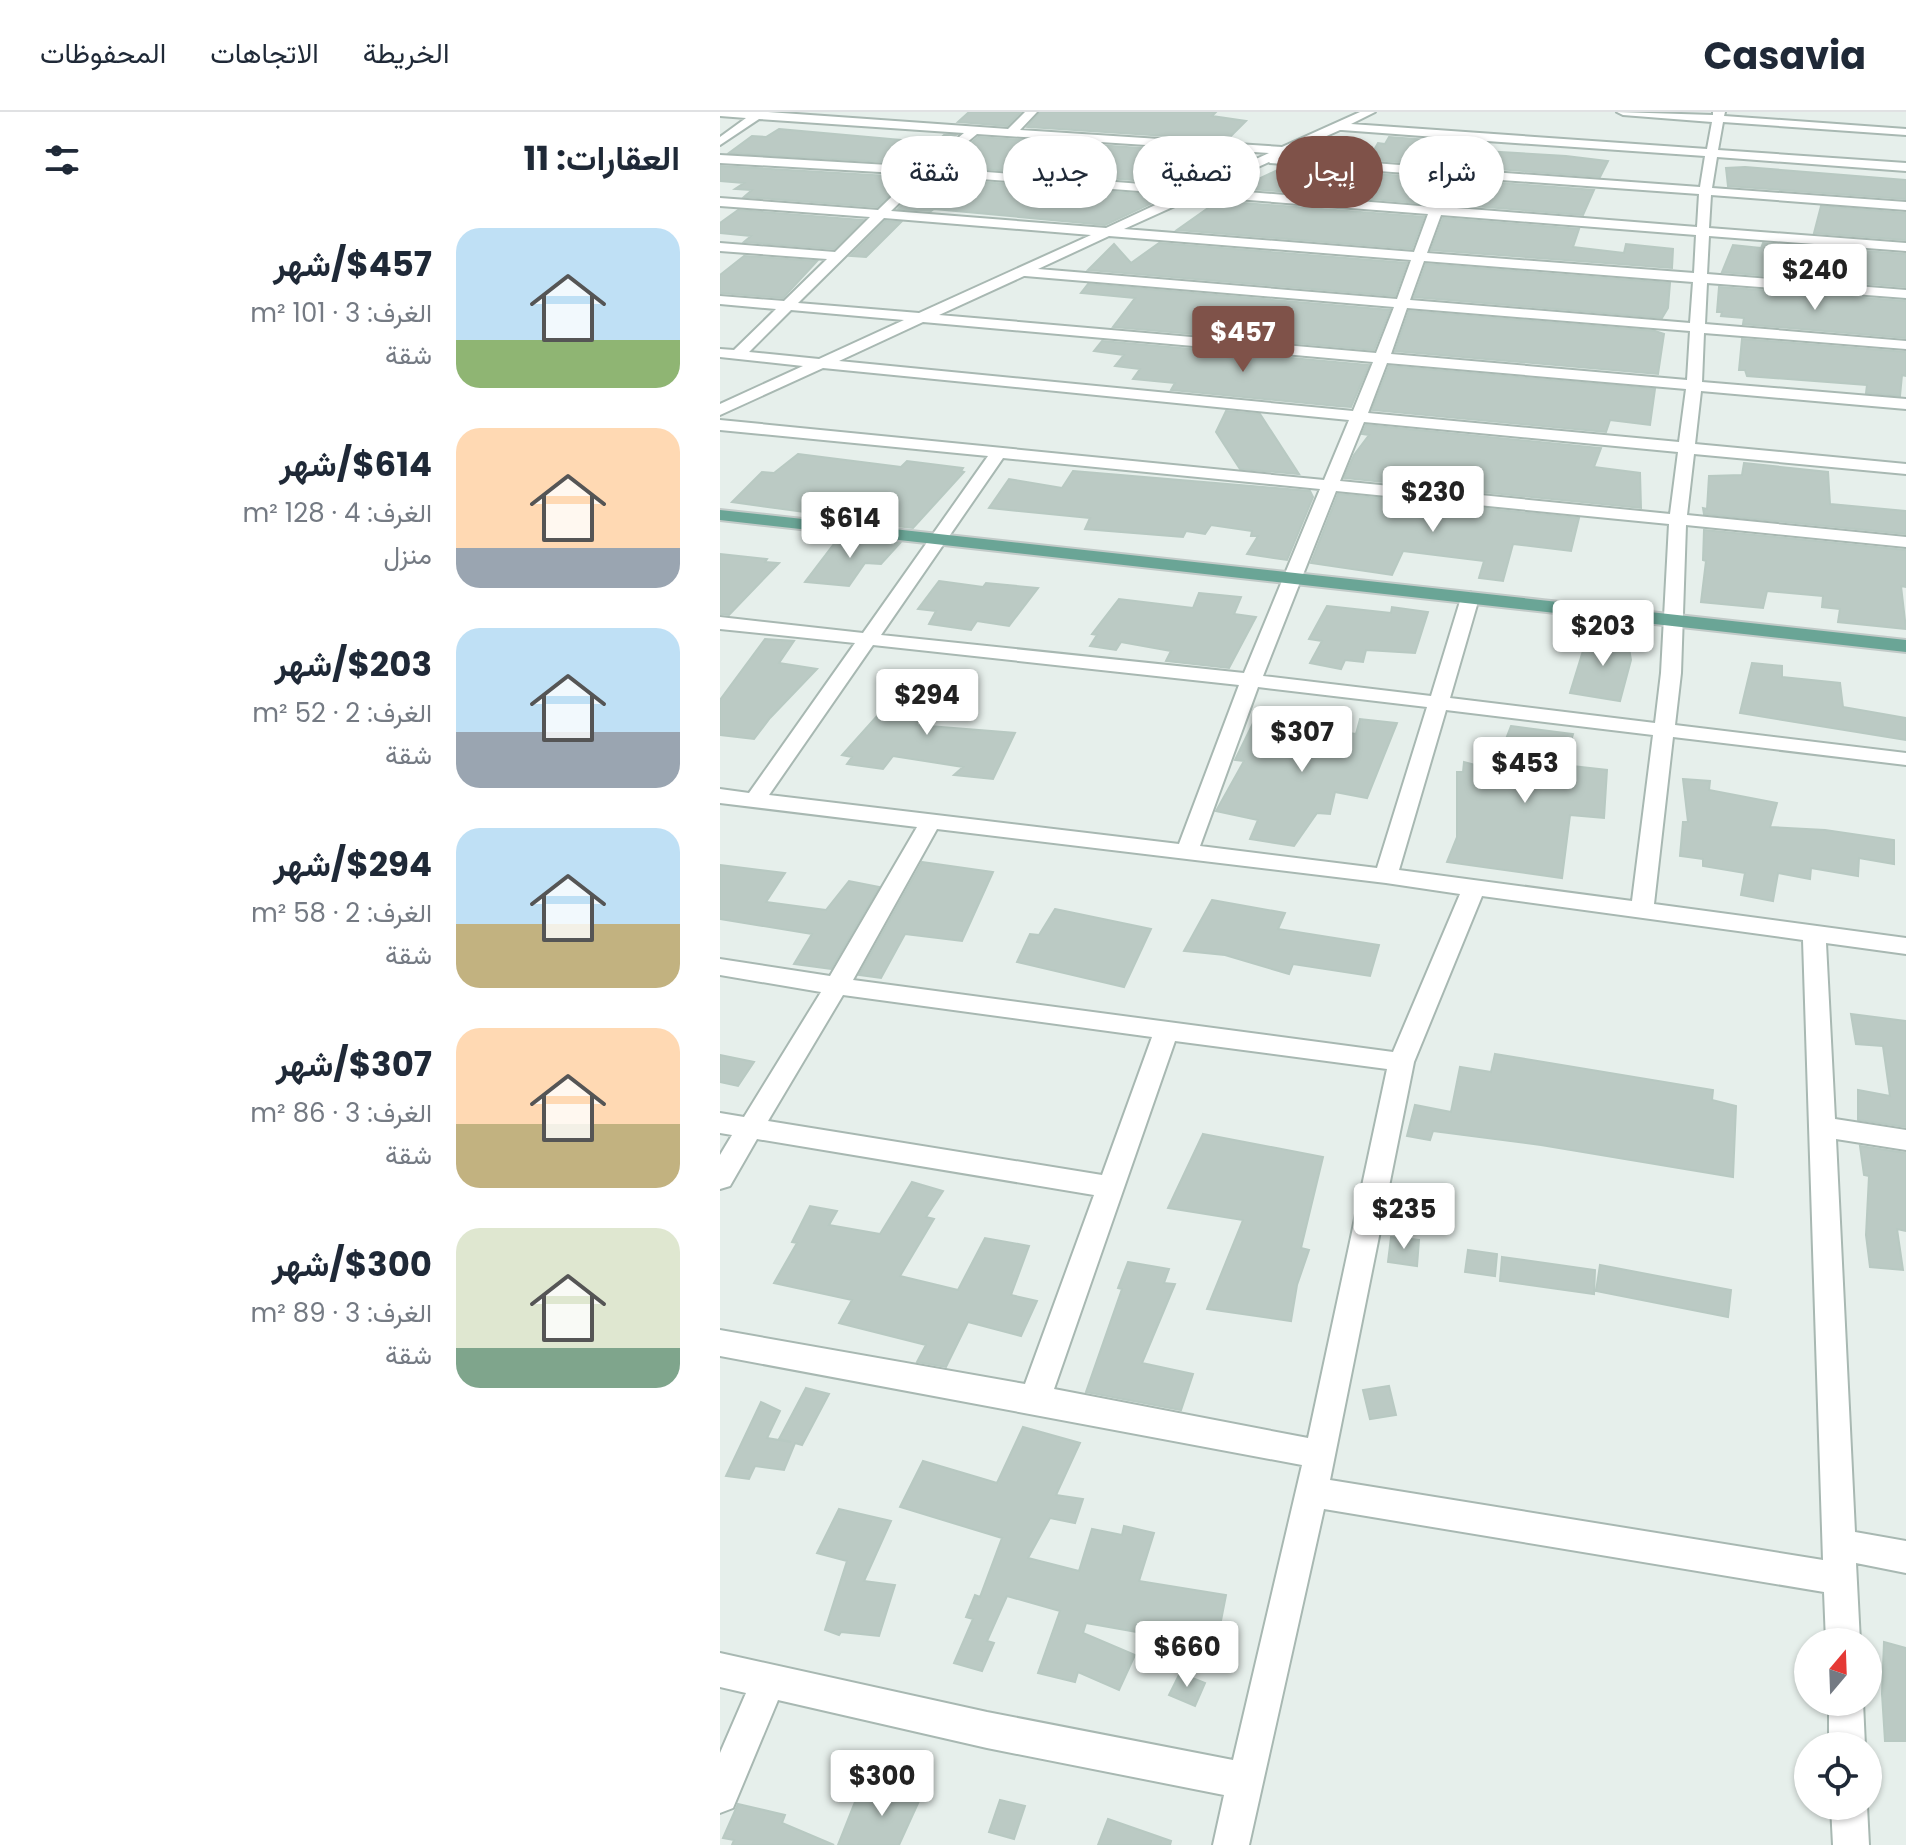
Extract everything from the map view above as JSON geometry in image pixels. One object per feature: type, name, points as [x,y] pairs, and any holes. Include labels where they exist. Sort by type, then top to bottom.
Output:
[{"type":"main road","points":[[720,515],[1906,646]]},
{"type":"street","points":[[1011,132],[1031,112]]},
{"type":"street","points":[[1623,112],[1718,115],[1906,132]]},
{"type":"street","points":[[720,113],[1276,150]]},
{"type":"street","points":[[1311,136],[1338,120],[1367,113]]},
{"type":"street","points":[[720,142],[760,114]]},
{"type":"street","points":[[1642,909],[1675,622],[1678,521],[1694,385],[1705,192],[1718,115]]},
{"type":"street","points":[[1338,120],[1475,136]]},
{"type":"street","points":[[968,136],[976,129]]},
{"type":"street","points":[[1504,138],[1906,167]]},
{"type":"street","points":[[1260,162],[1276,155]]},
{"type":"street","points":[[1269,158],[1399,169]]},
{"type":"street","points":[[720,159],[881,168]]},
{"type":"street","points":[[987,176],[1133,188]]},
{"type":"street","points":[[1504,178],[1906,206]]},
{"type":"street","points":[[1260,199],[1906,247]]},
{"type":"street","points":[[720,202],[1906,294]]},
{"type":"street","points":[[738,354],[887,208]]},
{"type":"street","points":[[720,410],[1162,208]]},
{"type":"street","points":[[1187,852],[1251,680],[1382,358],[1437,208]]},
{"type":"street","points":[[720,247],[836,256]]},
{"type":"street","points":[[1025,272],[1906,345]]},
{"type":"street","points":[[720,300],[1906,404]]},
{"type":"street","points":[[720,353],[1906,469]]},
{"type":"street","points":[[720,425],[1906,542]]},
{"type":"street","points":[[755,800],[999,452]]},
{"type":"street","points":[[1386,876],[1470,598]]},
{"type":"street","points":[[720,623],[1251,680],[1906,759]]},
{"type":"street","points":[[720,796],[1386,876],[1906,946]]},
{"type":"street","points":[[720,1178],[837,986],[931,821]]},
{"type":"street","points":[[1231,1845],[1312,1492],[1401,1062],[1474,888]]},
{"type":"street","points":[[1814,933],[1843,1628]]},
{"type":"street","points":[[720,967],[837,986],[1401,1062]]},
{"type":"street","points":[[1035,1399],[1167,1029]]},
{"type":"street","points":[[720,1123],[1111,1187]]},
{"type":"street","points":[[1822,1127],[1906,1140]]},
{"type":"street","points":[[720,1343],[1319,1454]]},
{"type":"street","points":[[1312,1492],[1841,1579]]},
{"type":"street","points":[[1840,1545],[1906,1557]]},
{"type":"street","points":[[720,1670],[987,1730],[1246,1781]]},
{"type":"street","points":[[720,1795],[769,1681]]},
{"type":"street","points":[[1850,1820],[1851,1845]]},
{"type":"building","points":[[969,112],[1021,112],[1007,126],[958,122]]},
{"type":"building","points":[[1040,112],[1216,112],[1212,116],[1246,121],[1231,136],[1165,136],[1027,127]]},
{"type":"building","points":[[779,129],[881,138],[881,162],[729,153],[752,136],[766,137]]},
{"type":"building","points":[[1389,137],[1399,138],[1399,162],[1383,161]]},
{"type":"building","points":[[987,138],[1003,139],[1003,170],[987,169]]},
{"type":"building","points":[[1117,146],[1133,147],[1133,180],[1117,179]]},
{"type":"building","points":[[1504,152],[1608,161],[1600,177],[1504,170]]},
{"type":"building","points":[[720,166],[881,175],[881,203],[877,207],[744,197],[752,190],[735,189],[744,183],[720,181]]},
{"type":"building","points":[[1726,168],[1906,180],[1906,199],[1728,186]]},
{"type":"building","points":[[1276,171],[1276,191],[1260,190],[1260,178]]},
{"type":"building","points":[[1383,175],[1399,176],[1399,201],[1383,200]]},
{"type":"building","points":[[987,182],[1003,184],[1003,208],[1117,208],[1117,192],[1133,193],[1133,208],[1141,208],[1105,225],[934,209],[898,209],[987,208]]},
{"type":"building","points":[[1504,183],[1594,190],[1583,215],[1498,208],[1504,208]]},
{"type":"building","points":[[1260,204],[1276,206],[1276,208],[1424,217],[1412,249],[1177,230],[1208,208],[1260,208]]},
{"type":"building","points":[[1821,206],[1906,213],[1906,240],[1814,233]]},
{"type":"building","points":[[738,210],[863,220],[834,249],[744,242],[751,236],[720,233],[720,223]]},
{"type":"building","points":[[1443,218],[1579,229],[1573,247],[1624,253],[1626,244],[1673,249],[1672,268],[1431,250]]},
{"type":"building","points":[[885,221],[901,222],[866,257],[850,256]]},
{"type":"building","points":[[1159,243],[1407,263],[1395,296],[1088,270],[1114,244],[1131,263]]},
{"type":"building","points":[[1763,243],[1810,250],[1810,247],[1906,254],[1906,287],[1722,272],[1733,245],[1761,248]]},
{"type":"building","points":[[744,256],[817,261],[783,298],[720,293],[720,275]]},
{"type":"building","points":[[1426,264],[1670,283],[1668,308],[1662,318],[1414,297]]},
{"type":"building","points":[[1088,284],[1390,310],[1374,350],[1113,327],[1135,298],[1081,293]]},
{"type":"building","points":[[1719,287],[1906,301],[1906,338],[1743,324],[1744,318],[1721,316],[1722,312],[1717,312]]},
{"type":"building","points":[[1409,311],[1655,331],[1664,334],[1658,374],[1395,351]]},
{"type":"building","points":[[1742,339],[1906,352],[1906,376],[1902,375],[1900,396],[1866,393],[1867,385],[1747,376],[1745,370],[1739,370]]},
{"type":"building","points":[[1102,341],[1369,365],[1351,407],[1337,406],[1171,390],[1175,383],[1133,379],[1140,369],[1115,366],[1124,355],[1094,351]]},
{"type":"building","points":[[1389,366],[1655,389],[1650,425],[1610,420],[1606,432],[1372,410]]},
{"type":"building","points":[[1226,411],[1260,414],[1299,474],[1240,469],[1216,432]]},
{"type":"building","points":[[1366,425],[1601,448],[1594,467],[1640,473],[1641,508],[1344,478],[1354,455],[1369,435],[1362,434]]},
{"type":"building","points":[[798,454],[901,467],[907,461],[963,468],[961,471],[964,472],[913,528],[851,521],[856,514],[833,508],[808,506],[804,512],[732,502],[762,472],[774,473]]},
{"type":"building","points":[[1744,463],[1828,472],[1830,504],[1906,511],[1906,534],[1704,514],[1709,476],[1742,475]]},
{"type":"building","points":[[1073,471],[1310,491],[1313,497],[1287,560],[1247,554],[1258,536],[1251,536],[1252,531],[1211,525],[1205,534],[1186,531],[1183,537],[1085,529],[1090,518],[989,508],[1009,479],[1062,488]]},
{"type":"building","points":[[1338,494],[1579,518],[1571,551],[1513,544],[1503,581],[1479,578],[1484,561],[1403,551],[1392,575],[1311,563]]},
{"type":"building","points":[[1704,530],[1906,550],[1906,587],[1901,586],[1906,629],[1838,622],[1840,609],[1822,607],[1823,596],[1767,591],[1763,608],[1701,602],[1706,561],[1703,560]]},
{"type":"building","points":[[840,536],[900,543],[881,564],[865,563],[849,586],[805,582]]},
{"type":"building","points":[[720,554],[779,563],[729,615],[720,614]]},
{"type":"building","points":[[939,581],[983,587],[986,583],[1038,588],[1009,626],[977,621],[971,630],[929,624],[936,611],[918,609]]},
{"type":"building","points":[[1199,593],[1241,597],[1234,614],[1256,617],[1229,668],[1166,661],[1171,651],[1121,642],[1116,650],[1090,646],[1097,635],[1092,634],[1119,599],[1193,608]]},
{"type":"building","points":[[1327,606],[1391,613],[1392,607],[1428,612],[1415,653],[1366,650],[1363,662],[1345,660],[1341,669],[1310,663],[1322,641],[1309,639]]},
{"type":"building","points":[[1603,636],[1627,637],[1631,660],[1620,701],[1570,693],[1587,638],[1603,641]]},
{"type":"building","points":[[765,639],[794,641],[779,663],[817,669],[754,739],[720,735],[720,700]]},
{"type":"building","points":[[1752,663],[1782,666],[1782,677],[1840,683],[1843,707],[1906,718],[1906,740],[1740,713]]},
{"type":"building","points":[[911,678],[943,683],[916,725],[1015,733],[993,779],[954,775],[963,767],[893,756],[883,769],[847,764],[852,757],[842,755]]},
{"type":"building","points":[[1255,719],[1356,734],[1360,719],[1397,723],[1367,798],[1335,792],[1330,814],[1317,813],[1294,846],[1250,839],[1258,820],[1216,811],[1244,761],[1235,760]]},
{"type":"building","points":[[1511,726],[1573,734],[1565,761],[1572,762],[1572,766],[1607,770],[1604,818],[1570,815],[1562,878],[1447,862],[1457,837],[1457,772],[1463,772],[1464,762],[1494,770]]},
{"type":"building","points":[[1683,779],[1710,781],[1709,790],[1777,803],[1770,827],[1825,830],[1894,840],[1894,864],[1859,858],[1858,876],[1811,868],[1810,879],[1778,873],[1773,901],[1741,895],[1745,873],[1703,866],[1703,859],[1680,856],[1683,822],[1688,822]]},
{"type":"building","points":[[922,862],[993,872],[962,941],[905,934],[881,978],[859,975]]},
{"type":"building","points":[[720,865],[785,873],[766,902],[826,910],[849,881],[879,887],[831,969],[794,964],[812,934],[720,919]]},
{"type":"building","points":[[1212,900],[1285,913],[1278,929],[1379,945],[1370,976],[1293,964],[1289,974],[1225,955],[1184,951]]},
{"type":"building","points":[[1055,909],[1151,929],[1124,987],[1017,962],[1030,934],[1039,935]]},
{"type":"building","points":[[1851,1014],[1906,1021],[1906,1127],[1858,1120],[1858,1090],[1890,1096],[1883,1046],[1856,1044]]},
{"type":"building","points":[[1495,1054],[1713,1090],[1712,1100],[1736,1106],[1733,1177],[1541,1145],[1433,1131],[1430,1140],[1407,1136],[1415,1105],[1451,1112],[1460,1067],[1491,1072]]},
{"type":"building","points":[[720,1055],[754,1062],[738,1086],[720,1082]]},
{"type":"building","points":[[1203,1134],[1323,1157],[1301,1248],[1309,1250],[1297,1285],[1291,1321],[1207,1309],[1243,1220],[1168,1208]]},
{"type":"building","points":[[1860,1146],[1906,1153],[1906,1231],[1897,1229],[1903,1270],[1870,1267],[1866,1235],[1869,1176],[1864,1175]]},
{"type":"building","points":[[912,1182],[943,1191],[926,1217],[934,1219],[900,1276],[958,1290],[985,1238],[1029,1246],[1011,1295],[1037,1301],[1021,1336],[968,1322],[946,1367],[917,1362],[926,1345],[839,1323],[852,1300],[774,1283],[797,1243],[792,1242],[810,1206],[837,1211],[829,1225],[880,1234]]},
{"type":"building","points":[[1391,1237],[1419,1240],[1417,1266],[1388,1262]]},
{"type":"building","points":[[1468,1250],[1497,1254],[1495,1276],[1465,1272]]},
{"type":"building","points":[[1502,1257],[1595,1270],[1594,1294],[1500,1281]]},
{"type":"building","points":[[1128,1262],[1169,1269],[1164,1283],[1175,1284],[1142,1363],[1193,1374],[1181,1410],[1086,1392],[1122,1289],[1118,1288]]},
{"type":"building","points":[[1600,1265],[1731,1290],[1728,1317],[1596,1291]]},
{"type":"building","points":[[1389,1386],[1396,1415],[1370,1419],[1363,1390]]},
{"type":"building","points":[[806,1388],[829,1394],[802,1445],[795,1443],[784,1470],[755,1466],[749,1479],[726,1476],[761,1402],[780,1411],[767,1438],[791,1442],[779,1439]]},
{"type":"building","points":[[1023,1427],[1080,1443],[1056,1495],[1083,1499],[1075,1523],[1050,1518],[1028,1558],[1079,1571],[1092,1529],[1122,1535],[1124,1526],[1154,1533],[1139,1581],[1226,1595],[1216,1646],[1086,1623],[1083,1633],[1135,1655],[1119,1690],[1078,1672],[1075,1682],[1038,1673],[1060,1611],[1007,1596],[987,1641],[994,1643],[982,1671],[954,1663],[973,1619],[966,1617],[975,1595],[980,1597],[1002,1538],[900,1507],[923,1461],[997,1483]]},
{"type":"building","points":[[839,1509],[891,1521],[864,1581],[895,1585],[879,1636],[841,1632],[839,1635],[825,1630],[847,1561],[817,1553]]},
{"type":"building","points":[[1884,1642],[1906,1648],[1906,1741],[1885,1741],[1882,1694]]},
{"type":"building","points":[[1180,1673],[1205,1683],[1195,1706],[1169,1695]]},
{"type":"building","points":[[894,1780],[924,1790],[899,1845],[838,1845],[857,1797],[884,1803]]},
{"type":"building","points":[[1000,1800],[1025,1806],[1014,1839],[989,1832]]},
{"type":"building","points":[[738,1804],[785,1815],[782,1823],[834,1845],[732,1845],[734,1840],[723,1838]]},
{"type":"building","points":[[1108,1819],[1171,1841],[1170,1845],[1098,1845]]}]
